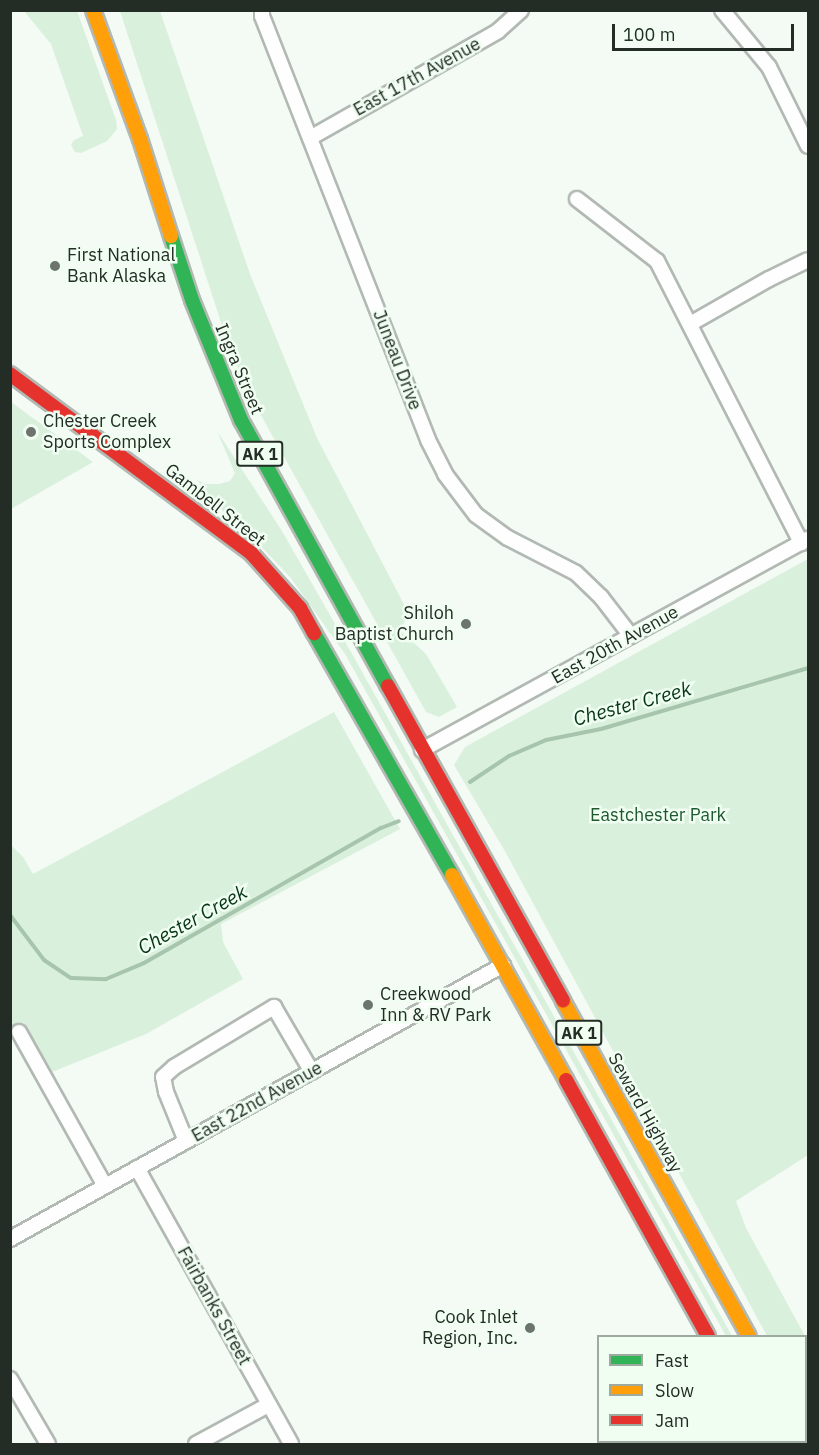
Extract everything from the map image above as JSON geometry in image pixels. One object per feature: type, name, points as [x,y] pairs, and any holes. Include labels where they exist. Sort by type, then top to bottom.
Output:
[{"type":"highway","name":"Ingra Street","points":[[93,10],[140,139],[192,300],[241,420],[422,750]]},
{"type":"highway","name":"Gambell Street","points":[[10,374],[251,553],[300,608],[503,965]]},
{"type":"highway","name":"Seward Highway","points":[[422,750],[737,1316],[750,1335]]},
{"type":"highway","name":"AK 1","points":[[503,965],[707,1335]]},
{"type":"street","name":"Juneau Drive","points":[[262,10],[262,16],[428,440],[445,474],[476,515],[508,538],[576,573],[601,597],[631,636]]},
{"type":"street","name":"East 17th Avenue","points":[[310,138],[498,31],[521,10]]},
{"type":"street","points":[[722,10],[769,67],[808,146]]},
{"type":"street","points":[[577,199],[657,261],[805,541]]},
{"type":"street","points":[[690,324],[769,279],[808,260]]},
{"type":"street","name":"East 20th Avenue","points":[[422,750],[805,541]]},
{"type":"street","name":"East 22nd Avenue","points":[[10,1239],[503,965]]},
{"type":"street","points":[[186,1141],[166,1092],[163,1077],[174,1067],[274,1007],[312,1072]]},
{"type":"street","points":[[19,1032],[105,1186]]},
{"type":"street","name":"Fairbanks Street","points":[[136,1168],[291,1444]]},
{"type":"street","points":[[10,1379],[48,1444]]},
{"type":"street","points":[[196,1444],[268,1405]]},
{"type":"green space","points":[[24,11],[77,11],[116,120],[117,129],[107,141],[81,153],[75,152],[71,145],[74,140],[83,136],[51,44]]},
{"type":"green space","points":[[120,11],[160,11],[250,274],[317,438],[409,614],[400,630],[426,654],[457,707],[439,717],[426,712],[248,392],[228,344]]},
{"type":"green space","name":"Chester Creek Sports Complex","points":[[11,402],[93,462],[11,509]]},
{"type":"green space","points":[[217,431],[282,531],[351,652],[731,1335],[725,1335],[345,654],[290,577],[257,542],[212,501],[197,480],[206,484],[219,484],[230,481],[235,473]]},
{"type":"green space","name":"Eastchester Park","points":[[808,559],[808,1155],[736,1201],[746,1228],[804,1335],[766,1335],[506,853],[454,765],[465,747]]},
{"type":"green space","points":[[334,712],[400,829],[221,924],[223,942],[243,979],[146,1034],[52,1072],[24,1022],[11,1028],[11,845],[23,857],[33,874]]},
{"type":"waterway","name":"Chester Creek","points":[[470,782],[509,756],[546,740],[601,729],[808,668]]},
{"type":"waterway","name":"Chester Creek","points":[[10,915],[44,960],[71,978],[106,979],[144,963],[381,828],[399,821]]},
{"type":"traffic: fast","points":[[171,236],[192,300],[241,420],[388,686]]},
{"type":"traffic: fast","points":[[314,633],[452,875]]},
{"type":"traffic: slow","points":[[93,10],[140,139],[171,236]]},
{"type":"traffic: slow","points":[[452,875],[566,1080]]},
{"type":"traffic: slow","points":[[563,1001],[748,1335]]},
{"type":"traffic: jam","points":[[10,374],[251,553],[300,608],[314,633]]},
{"type":"traffic: jam","points":[[388,686],[563,1001]]},
{"type":"traffic: jam","points":[[566,1080],[707,1335]]},
{"type":"place","name":"First National Bank Alaska","points":[[55,266]]},
{"type":"place","name":"Chester Creek Sports Complex","points":[[31,432]]},
{"type":"place","name":"Shiloh Baptist Church","points":[[466,624]]},
{"type":"place","name":"Creekwood Inn & RV Park","points":[[368,1005]]},
{"type":"place","name":"Cook Inlet Region, Inc.","points":[[530,1328]]}]
